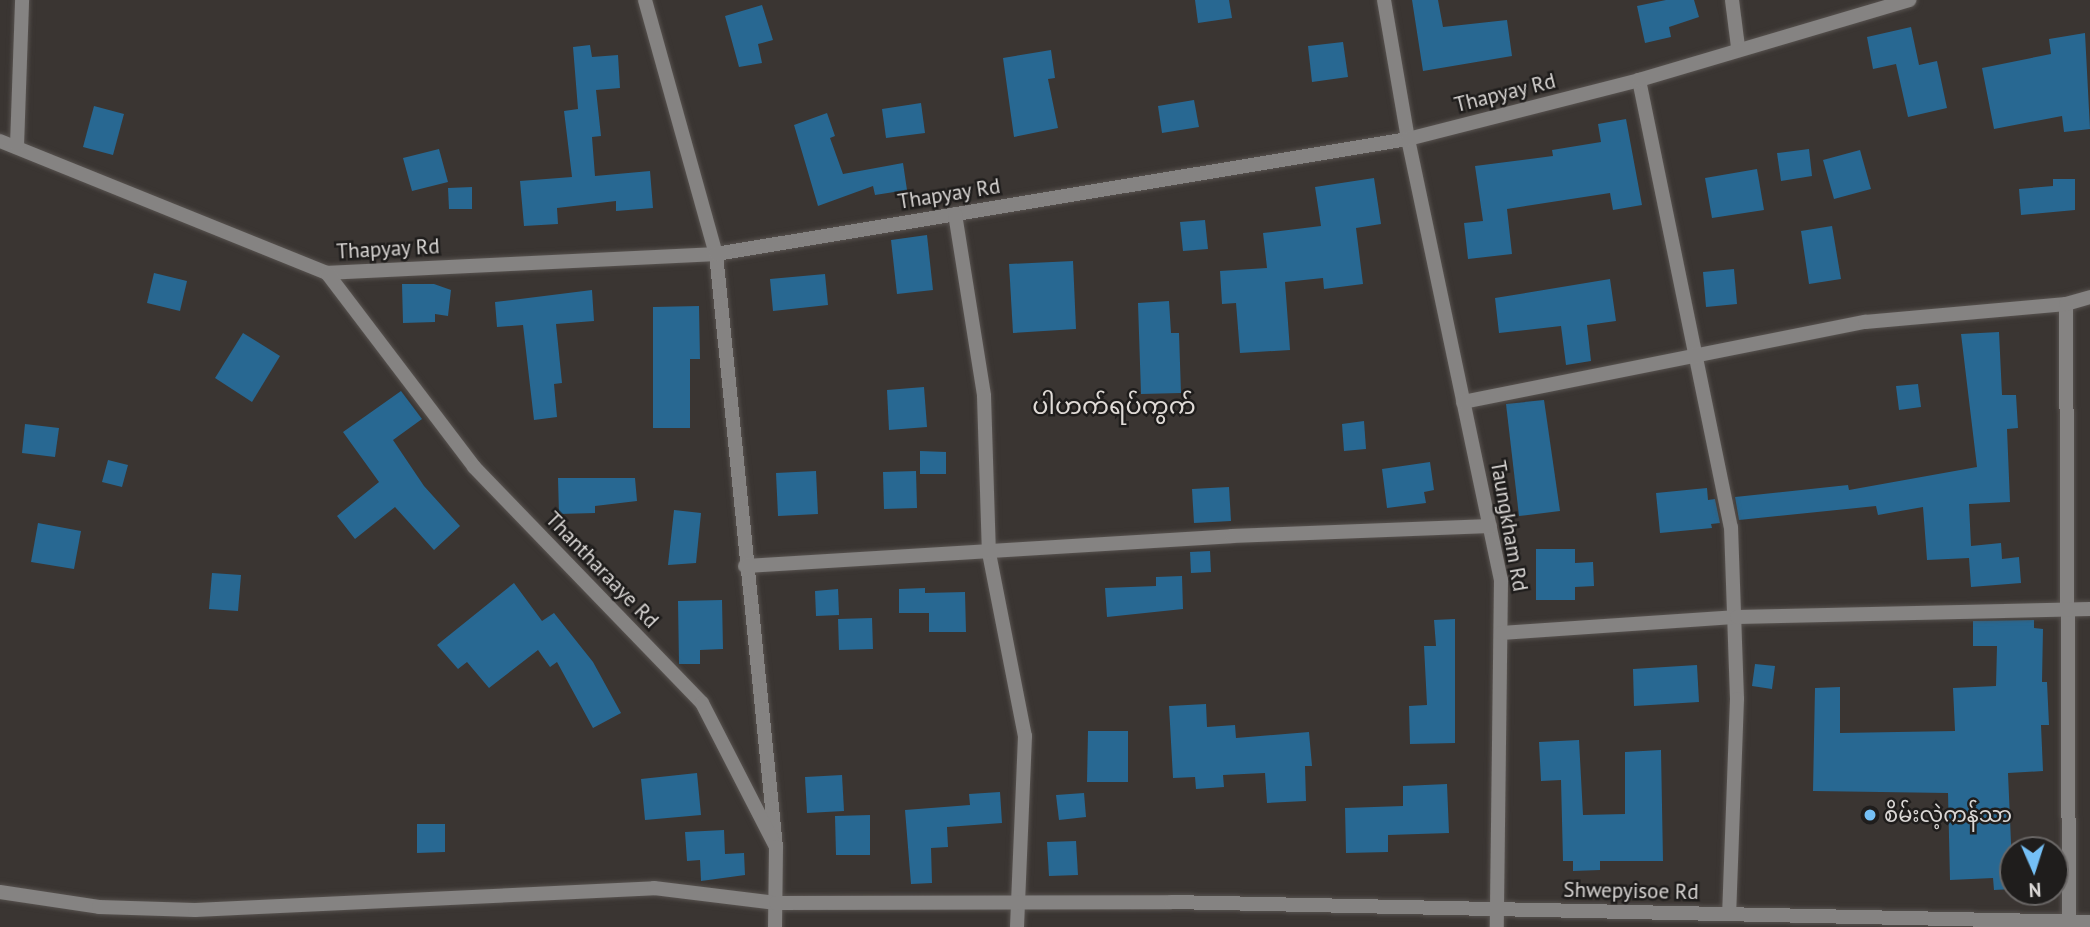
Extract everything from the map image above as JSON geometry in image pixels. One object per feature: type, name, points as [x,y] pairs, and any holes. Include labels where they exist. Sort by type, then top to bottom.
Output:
[{"type":"street","points":[[17,146],[22,0]]},
{"type":"street","points":[[645,0],[716,254],[745,566],[776,847]]},
{"type":"street","name":"Taungkham Rd","points":[[1384,0],[1408,139],[1501,580],[1500,908],[1497,927]]},
{"type":"street","points":[[1732,0],[1738,47]]},
{"type":"street","name":"Thapyay Rd","points":[[0,141],[327,273],[716,254],[1408,139],[1639,80],[1738,47],[1909,0]]},
{"type":"street","points":[[1639,80],[1693,355],[1731,527],[1737,617],[1728,914]]},
{"type":"street","points":[[955,214],[985,396],[989,553],[1025,736],[1020,906],[1017,927]]},
{"type":"street","name":"Thantharaaye Rd","points":[[327,273],[474,467],[702,703],[776,847],[775,927]]},
{"type":"street","points":[[1463,402],[1553,387],[1693,355],[1866,322],[2066,304],[2090,297]]},
{"type":"street","points":[[2066,304],[2069,922]]},
{"type":"street","points":[[745,566],[1232,536],[1490,526]]},
{"type":"street","points":[[1501,633],[1737,617],[2090,609]]},
{"type":"street","name":"Shwepyisoe Rd","points":[[0,892],[99,907],[195,910],[654,888],[776,903],[1020,906],[1171,902],[2090,922]]},
{"type":"building","points":[[1195,0],[1229,0],[1232,18],[1198,23]]},
{"type":"building","points":[[1412,0],[1438,0],[1443,27],[1507,20],[1512,56],[1423,71]]},
{"type":"building","points":[[1666,0],[1694,0],[1699,17],[1669,27],[1671,37],[1645,43],[1637,6]]},
{"type":"building","points":[[762,5],[773,40],[758,44],[762,63],[739,67],[725,16]]},
{"type":"building","points":[[1911,27],[1919,65],[1937,61],[1947,108],[1908,117],[1896,64],[1873,69],[1867,37]]},
{"type":"building","points":[[2085,33],[2090,129],[2064,132],[2062,116],[1994,129],[1982,68],[2051,54],[2049,39]]},
{"type":"building","points":[[1343,42],[1348,77],[1312,82],[1308,46]]},
{"type":"building","points":[[590,45],[592,57],[618,55],[620,88],[596,90],[601,136],[592,137],[595,176],[650,171],[653,208],[616,211],[616,201],[557,208],[558,224],[524,226],[520,181],[572,177],[564,111],[578,109],[573,47]]},
{"type":"building","points":[[1051,50],[1055,78],[1048,79],[1058,128],[1014,137],[1003,58]]},
{"type":"building","points":[[1194,100],[1199,127],[1162,133],[1158,106]]},
{"type":"building","points":[[921,103],[925,133],[886,138],[882,109]]},
{"type":"building","points":[[94,106],[124,114],[113,155],[83,147]]},
{"type":"building","points":[[827,113],[835,136],[830,138],[843,174],[903,163],[907,190],[875,195],[873,186],[818,206],[794,125]]},
{"type":"building","points":[[1626,119],[1642,205],[1613,210],[1610,193],[1507,209],[1512,254],[1468,259],[1464,223],[1483,221],[1475,166],[1553,156],[1552,150],[1601,142],[1598,124]]},
{"type":"building","points":[[439,149],[448,182],[412,191],[403,158]]},
{"type":"building","points":[[1809,149],[1812,176],[1781,181],[1777,153]]},
{"type":"building","points":[[1860,150],[1871,189],[1834,199],[1823,160]]},
{"type":"building","points":[[1757,169],[1764,210],[1712,218],[1705,178]]},
{"type":"building","points":[[1374,178],[1381,224],[1356,228],[1363,284],[1324,289],[1323,278],[1285,282],[1290,350],[1240,353],[1236,303],[1222,304],[1220,271],[1267,268],[1263,233],[1321,226],[1315,187]]},
{"type":"building","points":[[2053,179],[2075,179],[2075,210],[2021,215],[2019,189],[2053,186]]},
{"type":"building","points":[[472,187],[472,209],[449,209],[448,188]]},
{"type":"building","points":[[1205,220],[1208,249],[1183,251],[1180,222]]},
{"type":"building","points":[[1832,226],[1841,279],[1809,284],[1801,231]]},
{"type":"building","points":[[927,235],[933,290],[897,294],[891,240]]},
{"type":"building","points":[[1073,261],[1076,329],[1013,333],[1009,264]]},
{"type":"building","points":[[1734,269],[1737,304],[1706,307],[1703,272]]},
{"type":"building","points":[[154,273],[187,281],[180,311],[147,303]]},
{"type":"building","points":[[825,274],[828,305],[773,311],[770,279]]},
{"type":"building","points":[[1610,279],[1616,321],[1587,325],[1591,361],[1566,365],[1561,326],[1499,333],[1495,298]]},
{"type":"building","points":[[402,284],[434,284],[451,290],[448,316],[435,314],[435,322],[403,323]]},
{"type":"building","points":[[592,290],[594,321],[556,324],[562,383],[554,384],[557,417],[534,420],[523,325],[497,327],[495,302]]},
{"type":"building","points":[[1169,301],[1171,333],[1179,333],[1181,393],[1141,394],[1138,303]]},
{"type":"building","points":[[699,306],[700,359],[690,359],[690,428],[653,428],[653,307]]},
{"type":"building","points":[[1999,332],[2002,395],[2016,395],[2018,428],[2007,429],[2010,502],[1969,504],[1971,546],[2001,543],[2002,559],[2019,557],[2021,583],[1971,587],[1969,558],[1927,560],[1923,507],[1878,515],[1876,506],[1739,520],[1735,497],[1848,485],[1849,490],[1977,467],[1961,334]]},
{"type":"building","points":[[243,333],[280,356],[252,402],[215,378]]},
{"type":"building","points":[[1918,384],[1921,407],[1899,410],[1896,386]]},
{"type":"building","points":[[924,387],[927,427],[889,430],[887,390]]},
{"type":"building","points":[[401,391],[422,419],[393,440],[424,486],[460,526],[434,550],[395,507],[355,539],[337,516],[379,482],[343,432]]},
{"type":"building","points":[[1544,400],[1560,511],[1519,516],[1506,404]]},
{"type":"building","points":[[1364,421],[1366,449],[1344,451],[1342,424]]},
{"type":"building","points":[[25,424],[59,428],[55,457],[22,453]]},
{"type":"building","points":[[920,451],[946,452],[946,474],[920,474]]},
{"type":"building","points":[[108,460],[128,465],[122,487],[102,482]]},
{"type":"building","points":[[1430,462],[1434,490],[1424,492],[1426,503],[1387,508],[1382,469]]},
{"type":"building","points":[[816,471],[818,514],[778,516],[776,473]]},
{"type":"building","points":[[916,471],[917,508],[884,509],[883,472]]},
{"type":"building","points":[[558,478],[635,478],[637,501],[595,506],[595,513],[559,514]]},
{"type":"building","points":[[1229,487],[1231,521],[1194,523],[1192,489]]},
{"type":"building","points":[[1707,488],[1708,500],[1715,499],[1720,523],[1711,524],[1712,528],[1660,533],[1656,493]]},
{"type":"building","points":[[674,510],[701,513],[696,563],[668,565]]},
{"type":"building","points":[[38,523],[81,531],[74,569],[31,562]]},
{"type":"building","points":[[1536,549],[1575,549],[1575,563],[1593,562],[1594,586],[1575,587],[1575,600],[1536,600]]},
{"type":"building","points":[[1210,551],[1211,572],[1191,573],[1190,552]]},
{"type":"building","points":[[212,573],[241,575],[238,611],[209,609]]},
{"type":"building","points":[[1182,576],[1183,609],[1107,617],[1105,588],[1156,586],[1156,577]]},
{"type":"building","points":[[514,583],[542,621],[554,613],[593,662],[621,713],[593,728],[557,662],[550,667],[538,650],[489,688],[467,662],[458,669],[437,645]]},
{"type":"building","points":[[925,588],[925,593],[965,592],[966,632],[929,632],[929,613],[899,613],[899,589]]},
{"type":"building","points":[[838,589],[839,615],[816,616],[815,591]]},
{"type":"building","points":[[722,600],[723,649],[700,650],[700,664],[679,664],[678,601]]},
{"type":"building","points":[[872,618],[873,649],[839,650],[838,619]]},
{"type":"building","points":[[1455,619],[1455,743],[1410,744],[1409,706],[1427,705],[1424,646],[1436,646],[1434,620]]},
{"type":"building","points":[[2034,620],[2034,628],[2043,629],[2042,682],[2047,682],[2049,725],[2041,725],[2043,771],[2008,773],[2011,836],[1999,836],[1999,890],[1994,890],[1993,878],[1950,880],[1948,793],[1813,791],[1815,688],[1840,687],[1840,733],[1955,731],[1953,688],[1996,686],[1997,646],[1973,646],[1973,621]]},
{"type":"building","points":[[1755,664],[1775,666],[1772,689],[1752,686]]},
{"type":"building","points":[[1697,665],[1699,702],[1634,706],[1633,669]]},
{"type":"building","points":[[1206,704],[1207,727],[1235,725],[1236,738],[1309,732],[1312,766],[1305,766],[1306,801],[1267,803],[1265,773],[1223,775],[1224,787],[1196,789],[1195,777],[1173,778],[1169,706]]},
{"type":"building","points":[[1088,731],[1128,731],[1128,782],[1087,782]]},
{"type":"building","points":[[1579,740],[1583,815],[1625,814],[1625,752],[1661,750],[1663,861],[1600,861],[1600,870],[1573,871],[1573,861],[1563,861],[1561,780],[1541,781],[1539,742]]},
{"type":"building","points":[[697,773],[701,815],[645,820],[641,779]]},
{"type":"building","points":[[842,775],[844,811],[807,813],[805,777]]},
{"type":"building","points":[[1447,784],[1449,833],[1388,835],[1388,852],[1346,853],[1345,808],[1403,806],[1403,786]]},
{"type":"building","points":[[1000,792],[1002,823],[947,827],[948,847],[931,848],[932,883],[911,884],[905,810],[970,805],[969,794]]},
{"type":"building","points":[[1084,793],[1086,817],[1059,820],[1056,795]]},
{"type":"building","points":[[870,815],[870,855],[836,855],[835,816]]},
{"type":"building","points":[[417,824],[445,824],[445,852],[417,853]]},
{"type":"building","points":[[724,830],[725,854],[744,853],[745,875],[701,881],[700,860],[687,861],[685,832]]},
{"type":"building","points":[[1076,841],[1078,875],[1049,876],[1047,842]]},
{"type":"place","name":"စိမ်းလဲ့ကန်သာ","points":[[1870,815]]},
{"type":"district","name":"ပါဟက်ရပ်ကွက်","points":[[1114,406]]}]
